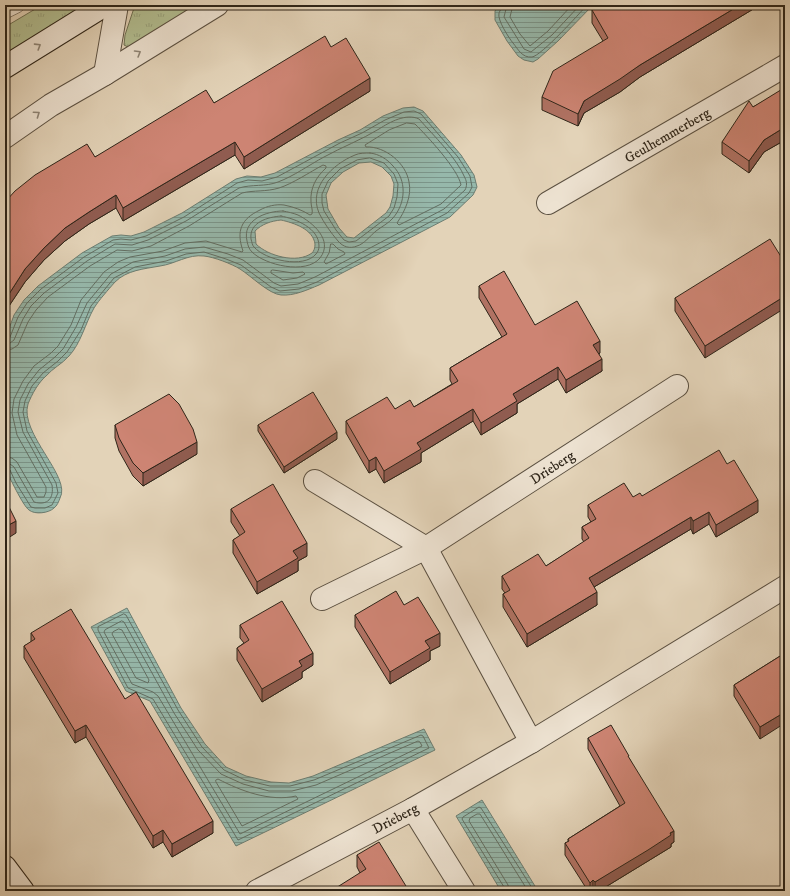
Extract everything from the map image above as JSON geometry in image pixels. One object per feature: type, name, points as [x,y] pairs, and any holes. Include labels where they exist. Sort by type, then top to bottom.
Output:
[{"type":"street","points":[[5,66],[105,5]]},
{"type":"street","points":[[105,74],[117,5]]},
{"type":"street","points":[[5,137],[51,105],[105,74],[217,5]]},
{"type":"street","name":"Geulhemmerberg","points":[[548,203],[785,66]]},
{"type":"street","name":"Drieberg","points":[[322,599],[426,548],[677,386]]},
{"type":"street","points":[[315,481],[426,548],[531,742]]},
{"type":"street","name":"Drieberg","points":[[257,891],[413,809],[531,742],[785,587]]},
{"type":"street","points":[[413,809],[464,891]]},
{"type":"street","points":[[5,867],[23,891]]},
{"type":"lane","points":[[5,11],[17,5]]},
{"type":"green space","points":[[42,5],[86,5],[5,57],[5,27]]},
{"type":"green space","points":[[135,5],[199,5],[128,47],[124,45],[125,35]]},
{"type":"water","points":[[499,5],[593,5],[558,41],[533,62],[524,60],[518,56],[507,41],[495,20],[495,11]]},
{"type":"water","points":[[414,107],[423,111],[461,155],[474,175],[477,187],[473,195],[450,217],[319,285],[296,294],[281,295],[271,292],[237,267],[218,259],[204,256],[192,256],[166,265],[130,272],[120,278],[94,308],[73,351],[40,382],[28,404],[27,416],[31,428],[53,467],[62,489],[60,498],[52,510],[38,513],[29,510],[20,497],[5,468],[5,340],[14,315],[24,300],[38,286],[82,253],[112,236],[131,236],[144,232],[182,213],[236,179],[247,176],[261,177],[275,173],[360,130],[383,116],[403,108]],"holes":[[[371,162],[382,167],[391,176],[394,184],[390,207],[386,213],[354,238],[347,237],[339,228],[328,209],[326,195],[331,183],[343,172],[359,163]],[[281,220],[297,225],[311,234],[315,244],[312,253],[299,258],[283,257],[268,252],[256,244],[255,231],[267,223]]]},
{"type":"water","points":[[127,608],[181,708],[205,744],[226,767],[246,776],[271,782],[289,783],[313,776],[424,729],[435,750],[236,846],[150,701],[126,691],[91,627]]},
{"type":"water","points":[[482,800],[538,891],[501,891],[456,816]]},
{"type":"building","points":[[602,5],[740,5],[640,65],[584,101],[578,114],[542,97],[553,71],[608,38],[592,10]]},
{"type":"building","points":[[325,36],[331,47],[346,38],[370,78],[244,157],[235,142],[123,208],[116,195],[65,228],[44,248],[25,269],[5,303],[5,202],[15,191],[35,175],[87,144],[95,157],[206,90],[214,103]]},
{"type":"building","points":[[784,88],[785,127],[764,140],[749,161],[722,142],[749,101],[753,107]]},
{"type":"building","points":[[770,239],[785,263],[785,296],[705,346],[675,298]]},
{"type":"building","points":[[504,271],[535,325],[577,301],[600,341],[593,345],[602,359],[566,380],[558,367],[513,394],[517,401],[481,423],[473,409],[417,443],[421,449],[384,471],[376,457],[369,461],[346,421],[387,397],[395,409],[410,400],[414,407],[458,381],[450,368],[507,334],[479,286]]},
{"type":"building","points":[[313,392],[337,432],[284,467],[258,425]]},
{"type":"building","points":[[169,394],[179,404],[193,429],[197,442],[143,473],[133,463],[119,438],[115,425]]},
{"type":"building","points":[[719,450],[727,464],[734,460],[758,500],[716,525],[709,512],[693,521],[691,517],[589,578],[597,592],[527,634],[503,594],[510,590],[502,576],[538,554],[546,566],[589,538],[582,527],[596,519],[588,505],[624,483],[633,497],[640,493],[642,496]]},
{"type":"building","points":[[273,484],[307,543],[293,551],[298,558],[257,582],[233,540],[245,532],[231,509]]},
{"type":"building","points":[[5,499],[16,521],[5,527]]},
{"type":"building","points":[[396,591],[404,605],[418,597],[440,633],[425,641],[430,648],[390,672],[355,615]]},
{"type":"building","points":[[282,601],[313,653],[299,661],[302,666],[262,689],[237,648],[249,640],[240,625]]},
{"type":"building","points":[[71,609],[125,699],[136,692],[213,821],[172,844],[163,830],[153,836],[86,725],[75,731],[24,646],[35,639],[31,633]]},
{"type":"building","points":[[785,653],[785,712],[760,727],[734,685]]},
{"type":"building","points":[[611,725],[628,756],[674,831],[670,833],[671,835],[648,850],[595,882],[593,880],[590,883],[565,843],[569,841],[568,839],[625,803],[588,738]]},
{"type":"building","points":[[379,842],[409,891],[331,891],[366,869],[357,855]]}]
